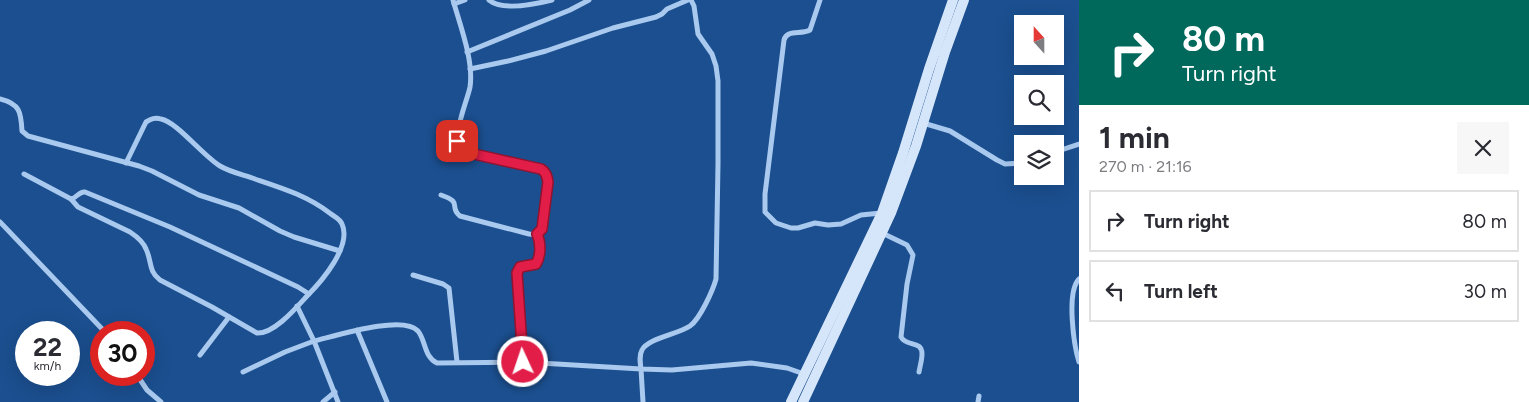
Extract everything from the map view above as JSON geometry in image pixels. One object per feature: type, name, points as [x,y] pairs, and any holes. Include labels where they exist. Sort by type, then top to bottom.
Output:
[{"type":"street","points":[[441,195],[455,202],[455,210],[460,216],[529,234],[537,234],[542,229],[548,182],[545,172],[541,169],[465,152],[458,145],[460,122],[470,85],[470,69],[453,2],[465,0]]},
{"type":"street","points":[[489,0],[496,4],[515,5],[552,0]]},
{"type":"street","points":[[467,52],[570,10],[589,0]]},
{"type":"street","points":[[470,69],[536,53],[613,28],[656,17],[667,9],[689,0],[694,6],[698,34],[712,54],[718,82],[716,279],[696,321],[681,331],[644,346],[641,351],[640,369],[643,402]]},
{"type":"street","points":[[820,0],[810,30],[785,36],[766,185],[765,212],[776,223],[791,228],[815,223],[841,224],[861,215],[882,213]]},
{"type":"street","points":[[792,402],[882,213],[953,0]]},
{"type":"street","points":[[803,402],[891,213],[916,146],[964,0]]},
{"type":"street","points":[[0,99],[17,107],[22,118],[22,131],[25,134],[152,171],[200,195],[239,208],[294,237],[340,251]]},
{"type":"street","points":[[24,174],[71,199],[78,207],[138,237],[147,249],[154,276],[251,330],[262,333],[274,327],[309,294],[327,275],[340,251],[343,235],[342,225],[340,220],[324,208],[300,195],[222,167],[209,159],[177,128],[162,119],[151,119],[146,122],[126,163]]},
{"type":"street","points":[[923,123],[950,131],[1005,164],[1014,163]]},
{"type":"street","points":[[1064,149],[1079,144]]},
{"type":"street","points":[[71,199],[83,192],[101,198],[196,238],[309,294]]},
{"type":"street","points":[[0,222],[94,321]]},
{"type":"street","points":[[882,233],[907,245],[913,254],[901,337],[906,343],[917,344],[920,347],[922,355],[918,372]]},
{"type":"street","points":[[523,362],[517,273],[520,267],[533,265],[537,262],[540,246],[537,234]]},
{"type":"street","points":[[413,275],[443,284],[449,288],[457,362]]},
{"type":"street","points":[[1079,279],[1073,289],[1072,325],[1079,362]]},
{"type":"street","points":[[297,306],[314,341],[338,402]]},
{"type":"street","points":[[200,355],[229,317]]},
{"type":"street","points":[[244,372],[285,352],[314,341],[357,330],[402,324],[412,327],[418,332],[429,356],[437,363],[523,362],[672,370],[751,363],[787,368],[804,374]]},
{"type":"street","points":[[357,330],[387,402]]},
{"type":"street","points":[[144,386],[161,402]]},
{"type":"street","points":[[323,402],[334,392]]},
{"type":"route","points":[[457,141],[458,145],[465,152],[541,169],[548,176],[542,229],[537,234],[539,259],[536,264],[520,267],[517,270],[523,362]]}]
